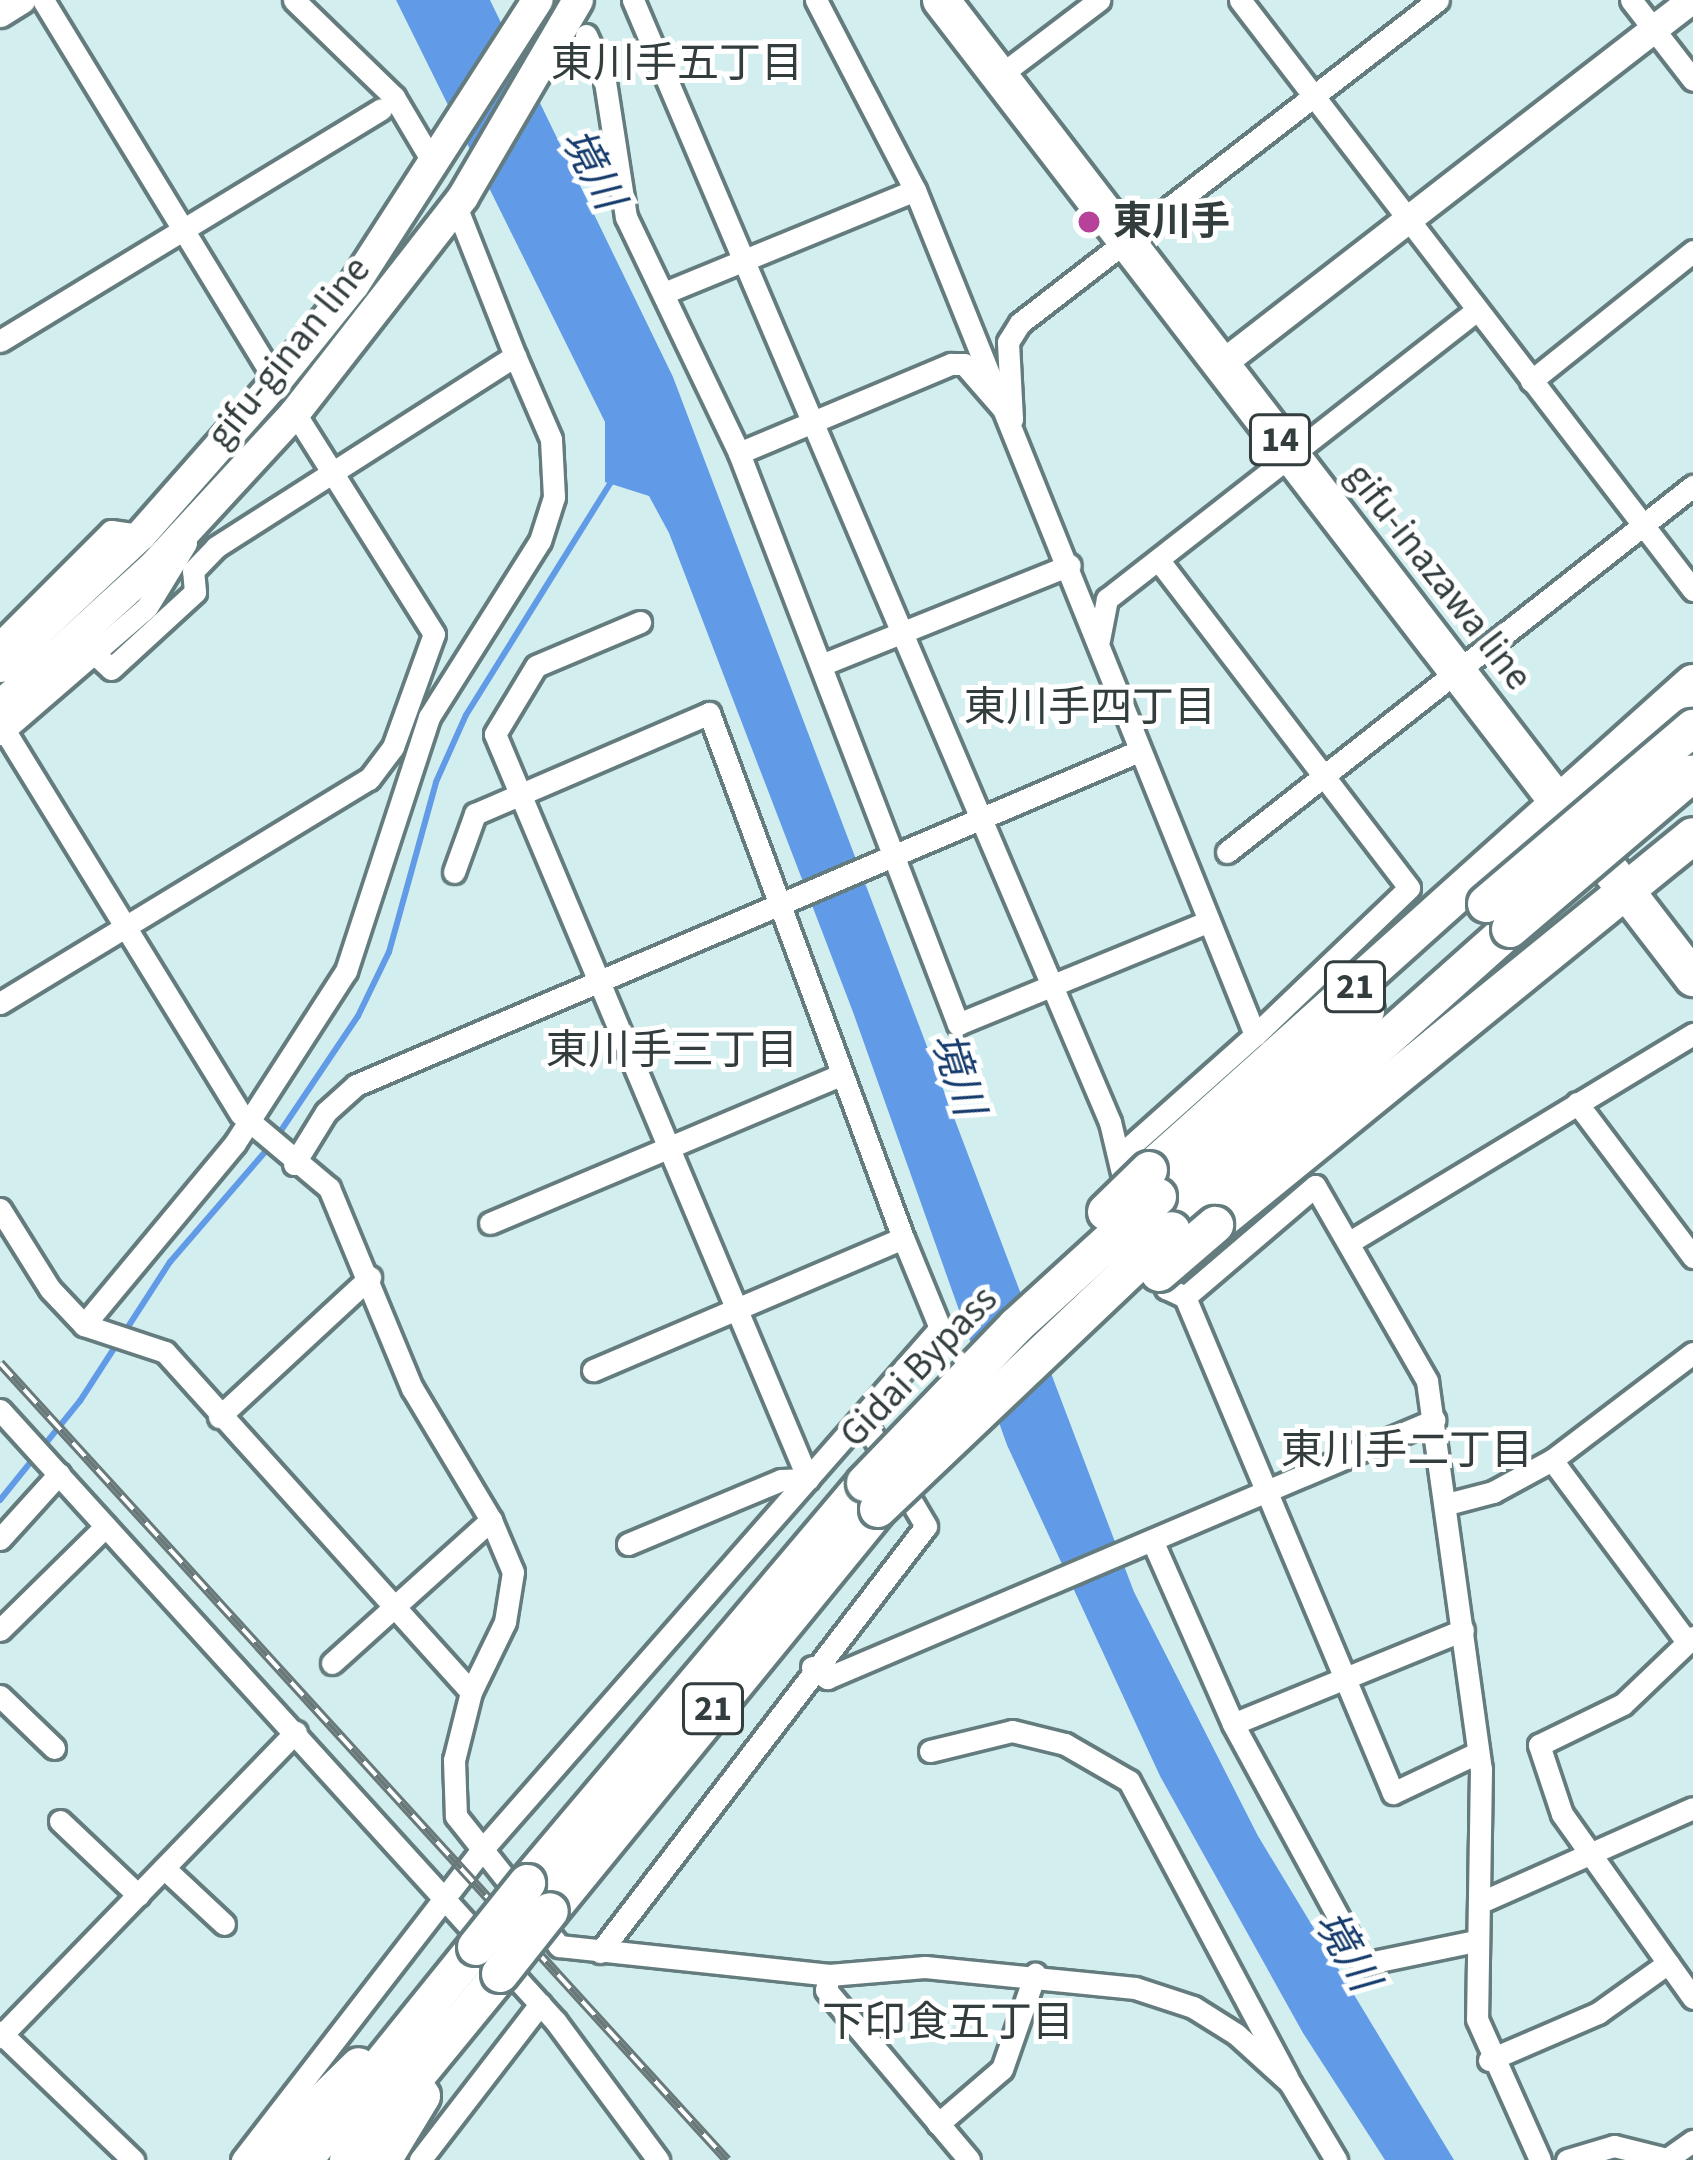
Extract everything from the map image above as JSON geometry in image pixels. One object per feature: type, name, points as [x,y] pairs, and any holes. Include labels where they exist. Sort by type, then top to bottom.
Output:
[{"type":"main road","name":"gifu-ginan line","points":[[0,667],[141,535],[276,382],[440,159],[538,0]]},
{"type":"main road","name":"gifu-ginan line","points":[[1,724],[200,519],[295,413],[459,202],[578,0]]},
{"type":"main road","name":"gifu-inazawa line","points":[[941,0],[1693,978]]},
{"type":"main road","name":"21","points":[[1149,1188],[1693,683]]},
{"type":"main road","name":"Gidai Bypass","points":[[1498,916],[1693,728]]},
{"type":"main road","name":"Gidai Bypass","points":[[348,2160],[450,2038],[488,1961],[538,1897],[1016,1326],[1035,1282],[1498,916],[1693,773]]},
{"type":"main road","name":"21","points":[[1033,1360],[1070,1348],[1693,836]]},
{"type":"main road","name":"Gidai Bypass","points":[[871,1496],[1033,1360],[1149,1188]]},
{"type":"main road","name":"Gidai Bypass","points":[[304,2160],[418,2018],[488,1961]]},
{"type":"main road","name":"21","points":[[264,2160],[315,2103],[418,2018]]},
{"type":"main road","name":"21","points":[[383,2160],[450,2038]]},
{"type":"street","points":[[0,13],[20,0]]},
{"type":"street","points":[[43,0],[276,382]]},
{"type":"street","points":[[294,0],[394,97],[440,159]]},
{"type":"street","points":[[633,0],[1050,985],[1149,1188]]},
{"type":"street","points":[[816,0],[915,190],[1012,419],[1139,752],[1255,1035]]},
{"type":"street","points":[[999,76],[1099,0]]},
{"type":"street","points":[[1240,0],[1405,221],[1693,590]]},
{"type":"street","points":[[1012,419],[1008,342],[1020,323],[1438,0]]},
{"type":"street","points":[[1631,0],[1693,80]]},
{"type":"street","points":[[1222,364],[1691,0]]},
{"type":"street","points":[[586,35],[604,75],[626,217],[739,453],[958,1024],[1209,921]]},
{"type":"street","points":[[0,341],[381,109]]},
{"type":"street","points":[[664,293],[915,190]]},
{"type":"street","points":[[89,1329],[252,1127],[346,971],[429,717],[541,542],[554,497],[551,439],[459,202]]},
{"type":"street","points":[[1532,381],[1693,251]]},
{"type":"street","points":[[1099,640],[1107,599],[1475,311]]},
{"type":"street","points":[[94,653],[111,669],[195,592],[193,571],[216,547],[329,470],[515,356]]},
{"type":"street","points":[[739,453],[951,364],[964,364],[1012,419]]},
{"type":"street","points":[[0,1003],[369,778],[393,747],[434,634],[295,413]]},
{"type":"street","points":[[1227,852],[1693,486]]},
{"type":"street","points":[[200,519],[147,607],[1,724],[252,1127],[329,1188],[370,1277],[412,1388],[491,1520],[513,1572],[505,1622],[470,1692],[454,1760],[456,1816],[480,1852],[559,1946],[829,1975],[925,1967],[1035,1974],[1135,1988],[1192,2007],[1290,2083]]},
{"type":"street","points":[[0,641],[111,531],[141,535]]},
{"type":"street","points":[[1149,1188],[1255,1035],[1409,888],[1160,562]]},
{"type":"street","points":[[821,665],[1070,565]]},
{"type":"street","points":[[640,622],[536,666],[496,734],[808,1479]]},
{"type":"street","points":[[242,2160],[480,1852],[863,1420],[871,1401],[940,1328],[840,1075],[782,901],[709,713],[475,814],[454,872]]},
{"type":"street","points":[[290,1161],[326,1112],[356,1085],[1139,752]]},
{"type":"street","points":[[1352,1240],[1693,1034]]},
{"type":"street","points":[[490,1223],[840,1075]]},
{"type":"street","points":[[1577,1103],[1693,1257]]},
{"type":"street","points":[[1149,1188],[1122,1184],[1166,1288],[1185,1297],[1394,1793],[1477,1753]]},
{"type":"street","points":[[1185,1297],[1315,1186],[1352,1240],[1427,1381],[1477,1753],[1477,2019],[1489,2060],[1540,2160]]},
{"type":"street","points":[[0,1209],[50,1289],[89,1329],[166,1352],[219,1418],[470,1692]]},
{"type":"street","points":[[592,1370],[903,1238]]},
{"type":"street","points":[[219,1418],[370,1277]]},
{"type":"street","points":[[1447,1504],[1492,1492],[1552,1460],[1693,1353]]},
{"type":"street","points":[[0,1410],[540,2004],[658,2160]]},
{"type":"street","points":[[600,1952],[812,1667],[926,1526],[863,1420]]},
{"type":"street","points":[[812,1667],[827,1678],[1434,1420]]},
{"type":"street","points":[[1552,1460],[1687,1642],[1693,1671]]},
{"type":"street","points":[[0,1540],[55,1470]]},
{"type":"street","points":[[628,1544],[781,1480],[808,1479]]},
{"type":"street","points":[[332,1663],[491,1520]]},
{"type":"street","points":[[1,1628],[106,1526]]},
{"type":"street","points":[[1145,1543],[1233,1724],[1364,1964],[1475,1941]]},
{"type":"street","points":[[1233,1724],[1462,1630]]},
{"type":"street","points":[[1687,1642],[1623,1704],[1539,1745],[1562,1814],[1693,1998]]},
{"type":"street","points":[[0,1696],[54,1748]]},
{"type":"street","points":[[930,1751],[1012,1730],[1065,1744],[1129,1781],[1336,2160]]},
{"type":"street","points":[[133,2160],[1,2034],[296,1732]]},
{"type":"street","points":[[1479,1903],[1693,1808]]},
{"type":"street","points":[[60,1821],[138,1895]]},
{"type":"street","points":[[164,1868],[224,1924]]},
{"type":"street","points":[[1489,2060],[1598,2013],[1668,1963]]},
{"type":"street","points":[[938,2124],[1002,2069],[1035,1974]]},
{"type":"street","points":[[829,1975],[826,1990],[969,2160]]},
{"type":"street","points":[[421,2160],[540,2004]]},
{"type":"street","points":[[1567,2160],[1614,2146],[1667,2159],[1693,2141]]},
{"type":"water","points":[[396,0],[490,0],[673,377],[1134,1592],[1258,1836],[1454,2160],[1385,2160],[1303,2033],[1160,1776],[1007,1445],[853,1012],[669,533],[649,496],[605,482],[605,422]]},
{"type":"waterway","points":[[278,1135],[358,1016],[389,952],[436,782],[466,715],[613,479]]},
{"type":"waterway","points":[[0,1500],[80,1401],[170,1262],[270,1146]]},
{"type":"railway","points":[[0,1363],[727,2160]]},
{"type":"place","name":"東川手","points":[[1089,222]]},
{"type":"district","name":"東川手五丁目","points":[[677,64]]},
{"type":"district","name":"東川手四丁目","points":[[1090,708]]},
{"type":"district","name":"東川手三丁目","points":[[672,1051]]},
{"type":"district","name":"東川手二丁目","points":[[1407,1451]]},
{"type":"district","name":"下印食五丁目","points":[[948,2023]]},
{"type":"water label","name":"境川","points":[[592,169]]},
{"type":"water label","name":"境川","points":[[957,1074]]},
{"type":"water label","name":"境川","points":[[1346,1951]]}]
